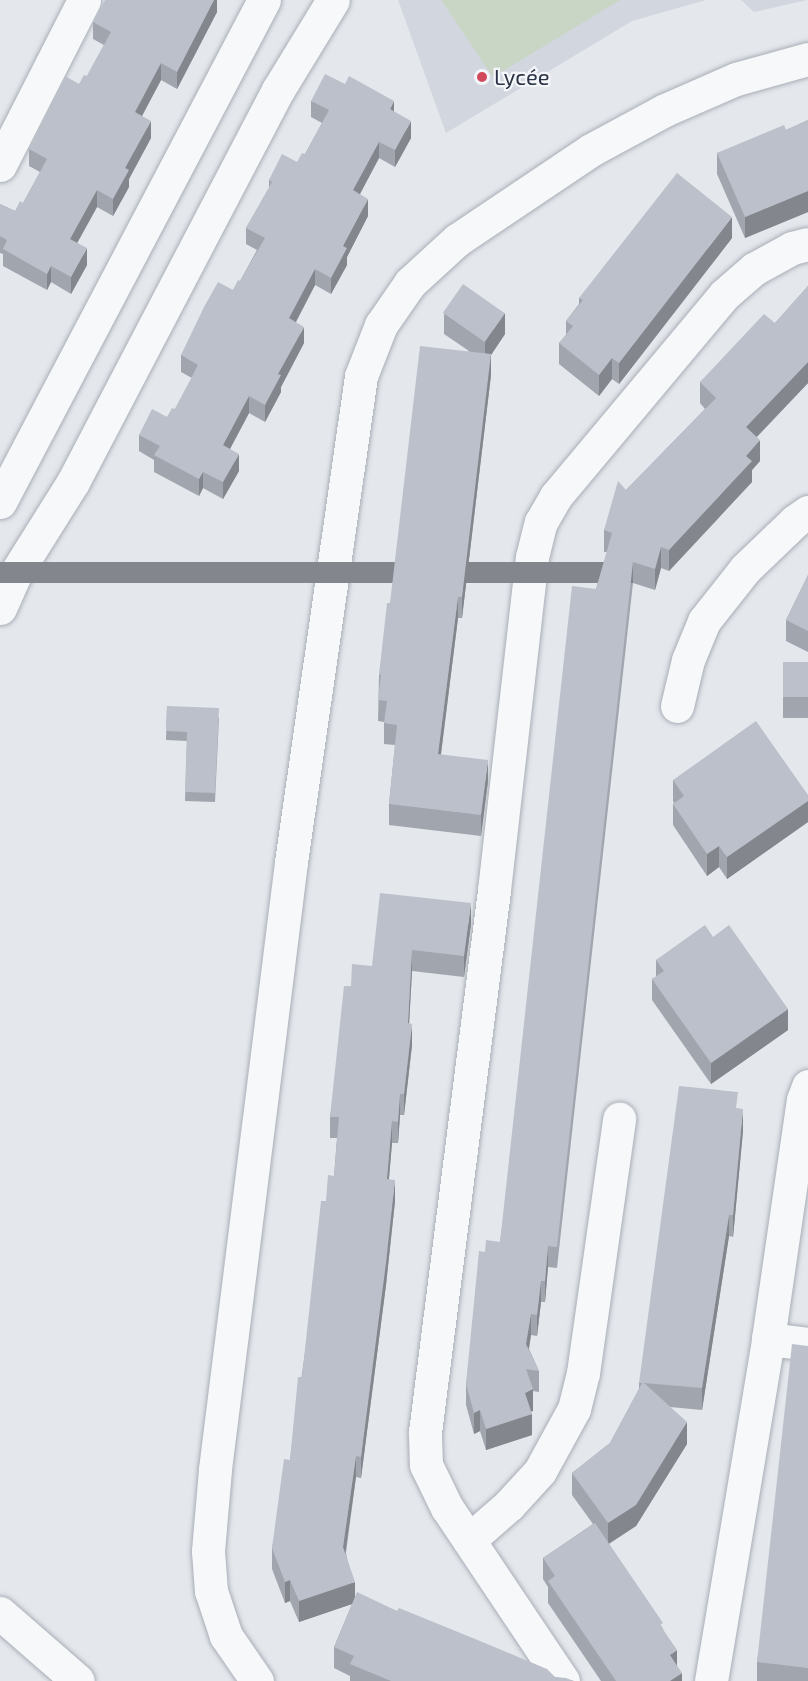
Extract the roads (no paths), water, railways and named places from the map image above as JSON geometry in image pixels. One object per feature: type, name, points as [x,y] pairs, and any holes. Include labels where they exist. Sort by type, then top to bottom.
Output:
[{"type":"street","points":[[0,165],[84,0]]},
{"type":"street","points":[[0,502],[264,0]]},
{"type":"street","points":[[0,608],[14,576],[73,482],[278,90],[333,0]]},
{"type":"street","points":[[257,1681],[226,1636],[211,1591],[208,1551],[215,1468],[291,862],[361,376],[381,324],[410,283],[457,240],[591,150],[665,110],[736,79],[808,59]]},
{"type":"street","points":[[563,1681],[447,1508],[426,1465],[425,1432],[494,890],[532,557],[541,522],[556,496],[724,295],[754,269],[792,248],[808,244]]},
{"type":"street","points":[[677,706],[688,660],[704,621],[745,569],[795,520],[808,512]]},
{"type":"street","points":[[711,1681],[768,1339],[803,1100],[808,1086]]},
{"type":"street","points":[[469,1540],[510,1505],[540,1471],[574,1409],[583,1373],[619,1119]]},
{"type":"street","points":[[768,1339],[808,1344]]},
{"type":"street","points":[[0,1613],[78,1681]]},
{"type":"place","name":"Lycée","points":[[482,77]]}]
